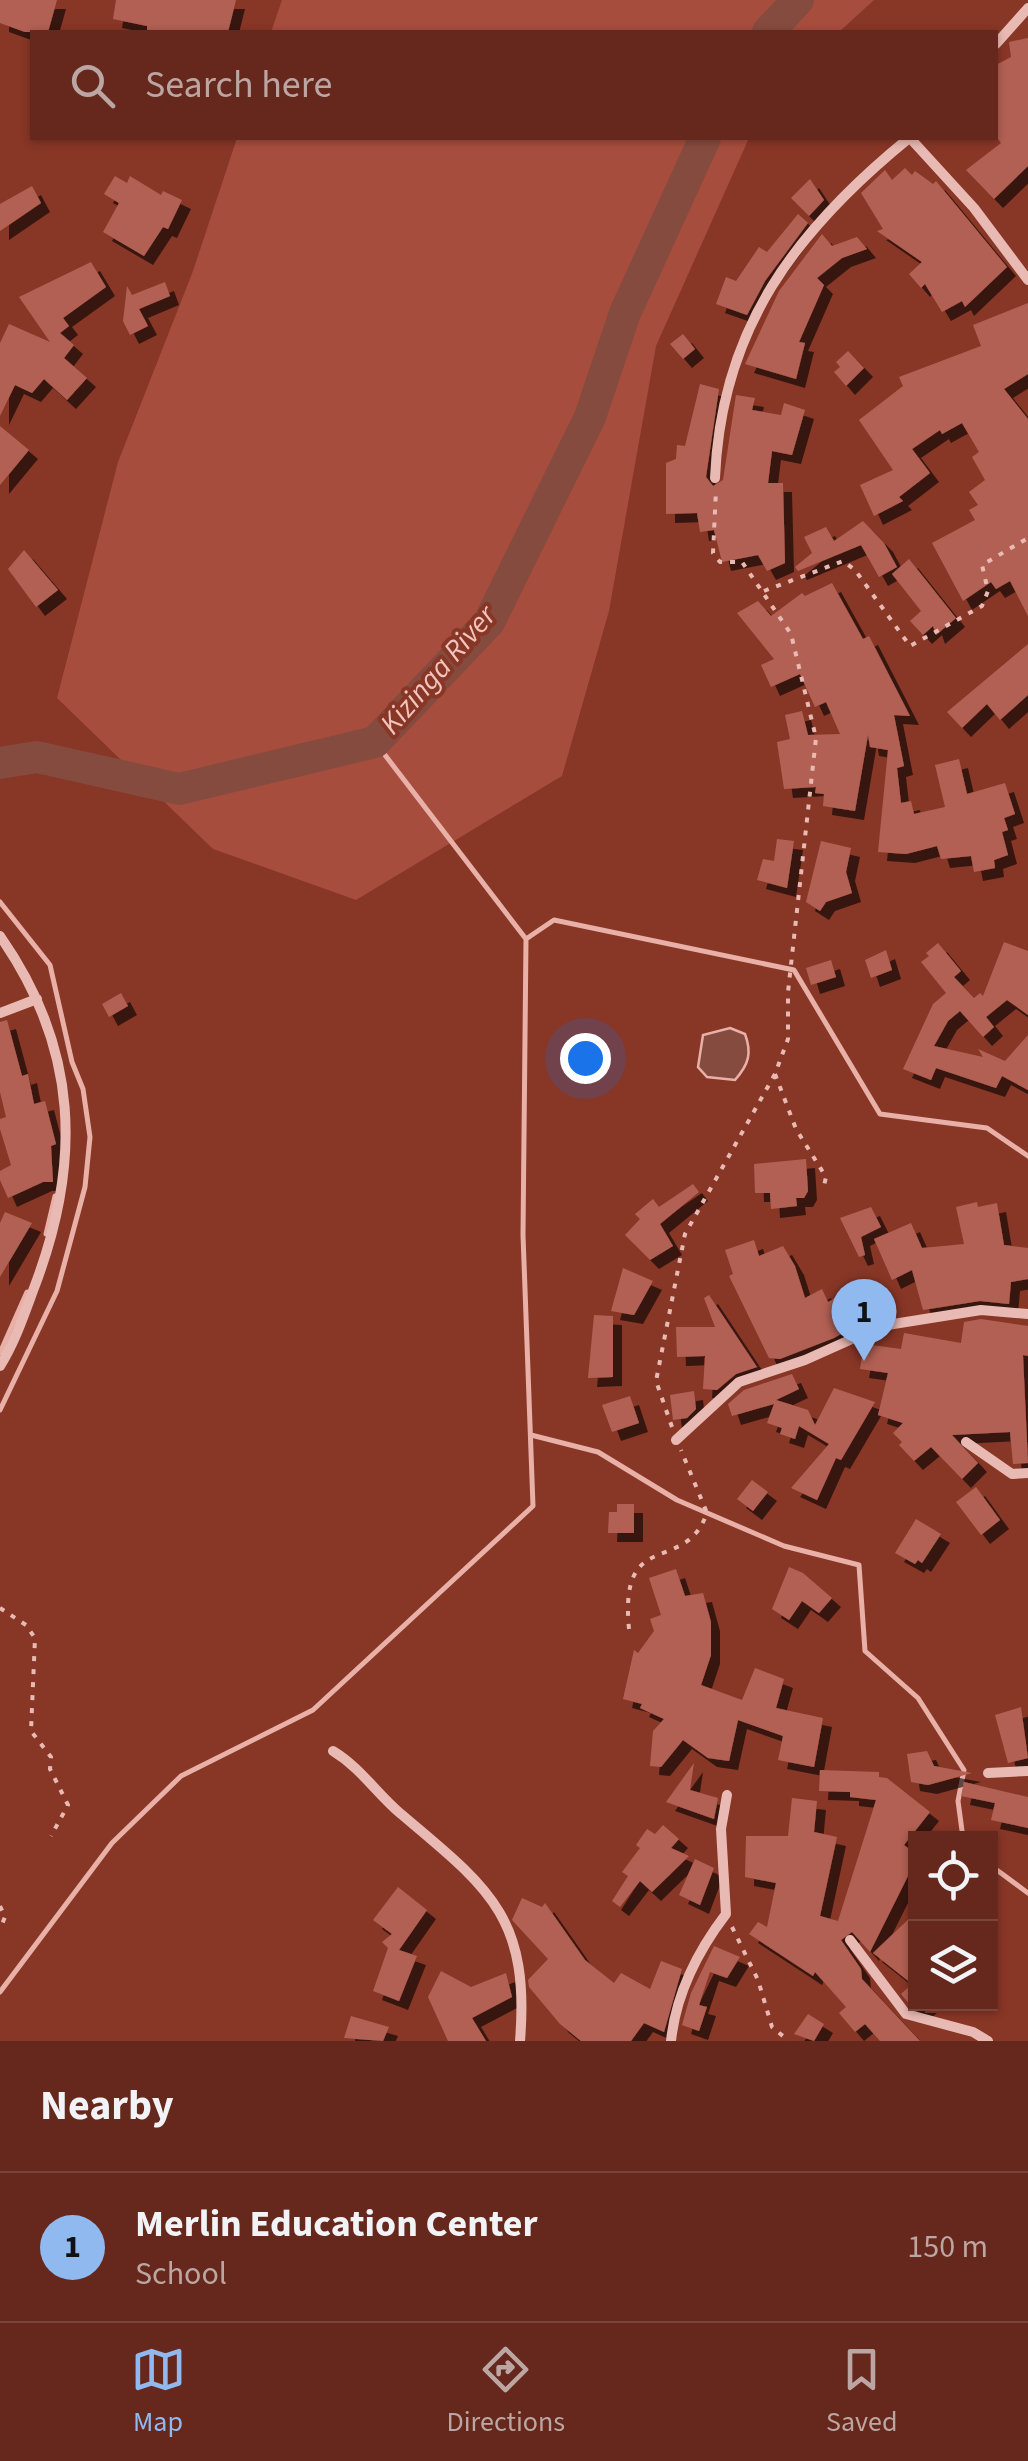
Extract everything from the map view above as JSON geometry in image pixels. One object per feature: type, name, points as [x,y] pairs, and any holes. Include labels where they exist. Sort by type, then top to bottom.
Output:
[{"type":"street","points":[[998,42],[1028,8]]},
{"type":"street","points":[[715,478],[718,421],[730,374],[766,288],[874,166],[907,140]]},
{"type":"street","points":[[912,140],[974,208],[1028,280]]},
{"type":"street","points":[[0,936],[37,999],[58,1061],[68,1158],[49,1249],[0,1366]]},
{"type":"street","points":[[0,1013],[37,999]]},
{"type":"street","points":[[676,1440],[739,1382],[805,1360],[881,1326],[981,1310],[1028,1314]]},
{"type":"street","points":[[966,1442],[1012,1474],[1028,1473]]},
{"type":"street","points":[[332,1751],[352,1762],[400,1814],[484,1884],[516,1950],[522,1980],[520,2041]]},
{"type":"street","points":[[988,1773],[1028,1771]]},
{"type":"street","points":[[670,2041],[683,1990],[704,1943],[726,1914],[721,1829],[727,1795]]},
{"type":"street","points":[[850,1940],[906,2014],[972,2032],[988,2041]]},
{"type":"path","points":[[629,1628],[626,1602],[632,1573],[644,1558],[688,1542],[706,1513],[656,1381],[685,1234],[775,1074],[788,1039],[788,992],[816,738],[791,634],[742,562],[736,558],[720,562],[712,553],[715,478]]},
{"type":"path","points":[[764,591],[843,562],[855,570],[910,646],[982,606],[988,591],[982,565],[1028,538]]},
{"type":"path","points":[[775,1074],[796,1129],[826,1178],[823,1190]]},
{"type":"path","points":[[0,1608],[26,1625],[35,1638],[31,1731],[51,1757],[50,1769],[68,1806],[51,1836]]},
{"type":"path","points":[[0,1906],[5,1918],[0,1929]]},
{"type":"path","points":[[726,1914],[758,1980],[772,2027],[789,2041]]},
{"type":"shaded area","points":[[282,0],[874,0],[841,30],[272,30]]},
{"type":"shaded area","points":[[236,140],[748,140],[656,346],[609,611],[562,776],[356,900],[213,849],[57,698],[118,462],[193,271]]},
{"type":"shaded area","points":[[730,1028],[745,1034],[749,1053],[746,1063],[735,1080],[707,1077],[698,1067],[703,1035]]},
{"type":"building","points":[[0,0],[57,0],[49,30],[25,32],[0,23]]},
{"type":"building","points":[[116,0],[236,0],[228,30],[147,30],[147,26],[113,19]]},
{"type":"building","points":[[1028,38],[1028,166],[994,199],[966,170],[1001,143],[998,64],[1011,57],[1009,42]]},
{"type":"building","points":[[905,168],[933,184],[936,181],[1007,267],[965,307],[962,301],[942,312],[925,284],[921,288],[909,274],[922,262],[877,231],[883,229],[861,193],[885,170],[892,180]]},
{"type":"building","points":[[115,176],[127,183],[130,176],[161,195],[163,191],[182,200],[168,229],[163,227],[144,256],[103,232],[119,203],[104,194]]},
{"type":"building","points":[[810,179],[824,200],[809,216],[791,198]]},
{"type":"building","points":[[32,186],[41,203],[0,231],[0,204]]},
{"type":"building","points":[[798,214],[808,223],[765,281],[747,315],[716,304],[726,277],[736,281],[759,247],[767,252]]},
{"type":"building","points":[[822,234],[832,246],[857,237],[867,249],[842,258],[817,278],[824,285],[799,342],[805,343],[796,379],[745,364],[779,291]]},
{"type":"building","points":[[91,262],[106,287],[63,318],[69,326],[60,333],[74,345],[64,358],[87,378],[67,400],[44,379],[32,393],[15,385],[0,416],[0,343],[9,324],[50,342],[19,297]]},
{"type":"building","points":[[165,282],[170,296],[139,309],[148,326],[130,335],[123,321],[127,286],[132,295]]},
{"type":"building","points":[[1028,303],[1028,374],[1004,389],[1028,419],[1028,616],[1010,581],[996,589],[991,582],[963,601],[932,543],[975,520],[969,510],[978,505],[969,492],[985,480],[972,457],[979,452],[962,423],[942,434],[940,430],[912,449],[930,473],[899,497],[903,501],[874,516],[860,485],[893,470],[859,420],[903,386],[899,377],[981,346],[973,325]]},
{"type":"building","points":[[683,334],[695,349],[683,359],[670,344]]},
{"type":"building","points":[[848,351],[864,368],[846,386],[834,372],[840,367],[836,362]]},
{"type":"building","points":[[700,384],[719,389],[706,477],[713,486],[723,480],[736,395],[755,398],[752,410],[781,415],[784,403],[805,410],[792,455],[772,451],[768,483],[783,483],[785,563],[767,571],[758,555],[722,562],[714,530],[700,532],[697,513],[666,514],[666,463],[676,459],[677,445],[685,446]]},
{"type":"building","points":[[0,426],[29,450],[0,485]]},
{"type":"building","points":[[863,521],[884,543],[897,567],[879,577],[861,545],[798,571],[795,567],[812,553],[804,537],[826,527],[834,541]]},
{"type":"building","points":[[24,550],[58,590],[36,607],[8,569]]},
{"type":"building","points":[[909,559],[956,618],[936,635],[933,626],[923,635],[910,621],[921,611],[892,574]]},
{"type":"building","points":[[832,583],[863,639],[869,636],[910,716],[894,715],[904,766],[897,768],[901,803],[911,801],[914,814],[945,807],[935,765],[959,759],[967,794],[1005,783],[1015,814],[1004,818],[1008,830],[1002,832],[1008,855],[994,860],[995,868],[974,872],[971,856],[941,859],[937,846],[906,854],[878,852],[888,750],[870,747],[868,735],[855,811],[823,806],[824,794],[815,793],[816,787],[784,789],[777,742],[790,739],[785,715],[802,711],[808,735],[840,734],[826,702],[815,707],[800,674],[771,687],[761,665],[774,659],[737,613],[758,601],[771,616],[802,593],[805,596]]},
{"type":"building","points":[[1028,644],[1028,695],[1000,720],[987,704],[962,728],[947,712]]},
{"type":"building","points":[[777,839],[794,841],[787,888],[757,880],[763,859],[774,861]]},
{"type":"building","points":[[821,841],[851,848],[846,872],[852,893],[826,902],[820,911],[806,902]]},
{"type":"building","points":[[1004,942],[1028,951],[1028,1015],[1007,1000],[986,1017],[994,1027],[983,1037],[960,1011],[948,1021],[934,1046],[983,1057],[978,1049],[1005,1061],[1028,1035],[1028,1090],[1002,1076],[996,1088],[936,1068],[931,1080],[903,1069],[933,1004],[946,993],[921,962],[929,956],[926,953],[938,943],[961,971],[954,977],[974,998],[980,993],[983,996]]},
{"type":"building","points":[[886,950],[892,970],[871,978],[865,960]]},
{"type":"building","points":[[831,960],[836,977],[811,985],[806,968]]},
{"type":"building","points":[[121,993],[128,1006],[109,1017],[102,1004]]},
{"type":"building","points":[[7,1020],[22,1076],[28,1074],[34,1104],[45,1101],[56,1144],[51,1146],[53,1182],[43,1182],[8,1198],[0,1180],[0,1171],[11,1165],[0,1129],[0,1119],[6,1117],[0,1092],[0,1022]]},
{"type":"building","points":[[806,1159],[808,1191],[804,1198],[796,1198],[797,1206],[771,1209],[770,1193],[755,1193],[754,1164]]},
{"type":"building","points":[[693,1184],[699,1192],[660,1224],[673,1246],[650,1260],[625,1235],[640,1219],[635,1214],[653,1199],[659,1207]]},
{"type":"building","points":[[977,1202],[978,1207],[997,1203],[1004,1245],[1028,1248],[1028,1279],[1011,1282],[1009,1304],[980,1301],[923,1310],[912,1270],[892,1280],[874,1239],[911,1223],[922,1248],[964,1244],[956,1207]]},
{"type":"building","points":[[871,1207],[881,1227],[861,1237],[865,1255],[859,1257],[840,1218]]},
{"type":"building","points":[[5,1212],[32,1223],[0,1277],[0,1223]]},
{"type":"building","points":[[754,1240],[759,1256],[783,1246],[795,1266],[805,1298],[822,1289],[828,1302],[863,1283],[877,1308],[868,1313],[871,1317],[834,1338],[780,1359],[769,1358],[729,1276],[733,1274],[725,1250]]},
{"type":"building","points":[[623,1268],[653,1281],[634,1315],[611,1311]]},
{"type":"building","points":[[709,1295],[757,1367],[736,1374],[717,1390],[703,1389],[705,1356],[677,1357],[676,1327],[715,1327],[704,1298]]},
{"type":"building","points":[[594,1315],[613,1316],[613,1377],[588,1378]]},
{"type":"building","points":[[981,1319],[1028,1326],[1028,1356],[1023,1355],[1028,1463],[1013,1464],[1010,1432],[952,1435],[978,1463],[962,1479],[931,1447],[914,1461],[899,1445],[902,1442],[893,1433],[903,1423],[878,1415],[888,1373],[860,1369],[864,1344],[901,1349],[904,1333],[961,1343],[964,1322]]},
{"type":"building","points":[[792,1374],[799,1389],[776,1400],[808,1410],[815,1425],[834,1388],[875,1402],[841,1460],[836,1458],[817,1500],[791,1488],[829,1444],[799,1426],[795,1439],[780,1434],[782,1428],[767,1423],[774,1404],[732,1416],[728,1404],[744,1390]]},
{"type":"building","points":[[694,1391],[696,1409],[687,1418],[673,1420],[670,1395]]},
{"type":"building","points":[[630,1396],[639,1423],[612,1432],[602,1405]]},
{"type":"building","points":[[752,1480],[768,1492],[753,1511],[737,1499]]},
{"type":"building","points":[[976,1487],[1000,1520],[981,1535],[956,1502]]},
{"type":"building","points":[[617,1504],[634,1504],[634,1533],[608,1533],[609,1512],[617,1512]]},
{"type":"building","points":[[916,1519],[941,1534],[922,1563],[918,1560],[915,1564],[895,1553]]},
{"type":"building","points":[[789,1567],[803,1573],[832,1598],[819,1613],[802,1601],[789,1620],[772,1609]]},
{"type":"building","points":[[676,1569],[685,1596],[703,1593],[711,1622],[711,1655],[701,1685],[742,1700],[755,1668],[784,1679],[776,1708],[823,1718],[814,1767],[778,1760],[783,1736],[738,1720],[729,1761],[708,1758],[683,1740],[661,1767],[650,1766],[653,1731],[664,1719],[640,1708],[642,1704],[623,1699],[634,1650],[638,1653],[654,1631],[650,1619],[661,1615],[649,1578]]},
{"type":"building","points":[[1021,1707],[1028,1758],[1008,1763],[995,1715]]},
{"type":"building","points":[[927,1751],[934,1766],[972,1773],[928,1785],[911,1782],[907,1754]]},
{"type":"building","points":[[694,1763],[690,1790],[718,1798],[714,1819],[666,1802]]},
{"type":"building","points":[[820,1770],[879,1772],[879,1777],[887,1778],[930,1812],[915,1831],[908,1831],[904,1845],[908,1848],[908,1876],[870,1952],[852,1932],[841,1940],[861,1969],[862,1979],[920,2041],[880,2041],[865,2024],[855,2032],[839,2013],[846,2007],[815,1972],[813,1976],[749,1934],[758,1922],[767,1927],[776,1883],[745,1877],[746,1836],[788,1836],[792,1798],[817,1801],[814,1832],[837,1837],[820,1916],[838,1921],[876,1800],[850,1797],[850,1792],[819,1791]]},
{"type":"building","points":[[964,1782],[1028,1797],[1028,1828],[991,1820],[995,1803],[961,1796]]},
{"type":"building","points":[[663,1825],[679,1839],[671,1848],[689,1856],[652,1892],[640,1881],[620,1907],[612,1901],[628,1876],[622,1872],[640,1848],[636,1845],[647,1829],[655,1834]]},
{"type":"building","points":[[695,1859],[714,1868],[700,1905],[679,1895]]},
{"type":"building","points":[[398,1887],[427,1910],[399,1950],[417,1956],[399,2001],[373,1991],[388,1948],[382,1942],[392,1934],[373,1920]]},
{"type":"building","points":[[522,1898],[542,1907],[545,1903],[585,1960],[614,1983],[621,1973],[650,1989],[661,1961],[682,1969],[664,2032],[644,2023],[631,2041],[581,2041],[560,2024],[529,1987],[528,1980],[548,1959],[512,1920]]},
{"type":"building","points":[[908,1920],[908,1981],[873,1953]]},
{"type":"building","points":[[714,1946],[740,1957],[727,1978],[710,1972],[699,2005],[707,2007],[699,2031],[682,2025],[691,1993]]},
{"type":"building","points":[[441,1971],[471,1987],[506,1973],[512,1997],[472,2018],[486,2041],[448,2041],[428,1997]]},
{"type":"building","points":[[808,2014],[824,2024],[814,2041],[794,2034]]},
{"type":"building","points":[[351,2016],[389,2027],[383,2041],[344,2038]]},
{"type":"waterway","name":"Kizinga River","points":[[770,30],[798,0]]},
{"type":"waterway","name":"Kizinga River","points":[[0,763],[37,757],[179,789],[375,742],[489,622],[590,417],[625,313],[704,140]]},
{"type":"waterway","points":[[0,1992],[112,1843],[181,1776],[313,1710],[533,1506],[523,1235],[526,939],[375,742]]},
{"type":"waterway","points":[[0,902],[50,965],[72,1062],[83,1089],[90,1137],[85,1187],[57,1291],[0,1410]]},
{"type":"waterway","points":[[526,939],[554,920],[794,970],[880,1114],[987,1128],[1028,1156]]},
{"type":"waterway","points":[[46,1234],[55,1196]]},
{"type":"waterway","points":[[0,1353],[27,1292]]},
{"type":"waterway","points":[[531,1435],[598,1452],[677,1500],[784,1546],[859,1565],[865,1651],[918,1698],[964,1770],[958,1801],[962,1831]]},
{"type":"waterway","points":[[998,1871],[1028,1893]]},
{"type":"place","name":"Merlin Education Center","points":[[864,1361]]}]
